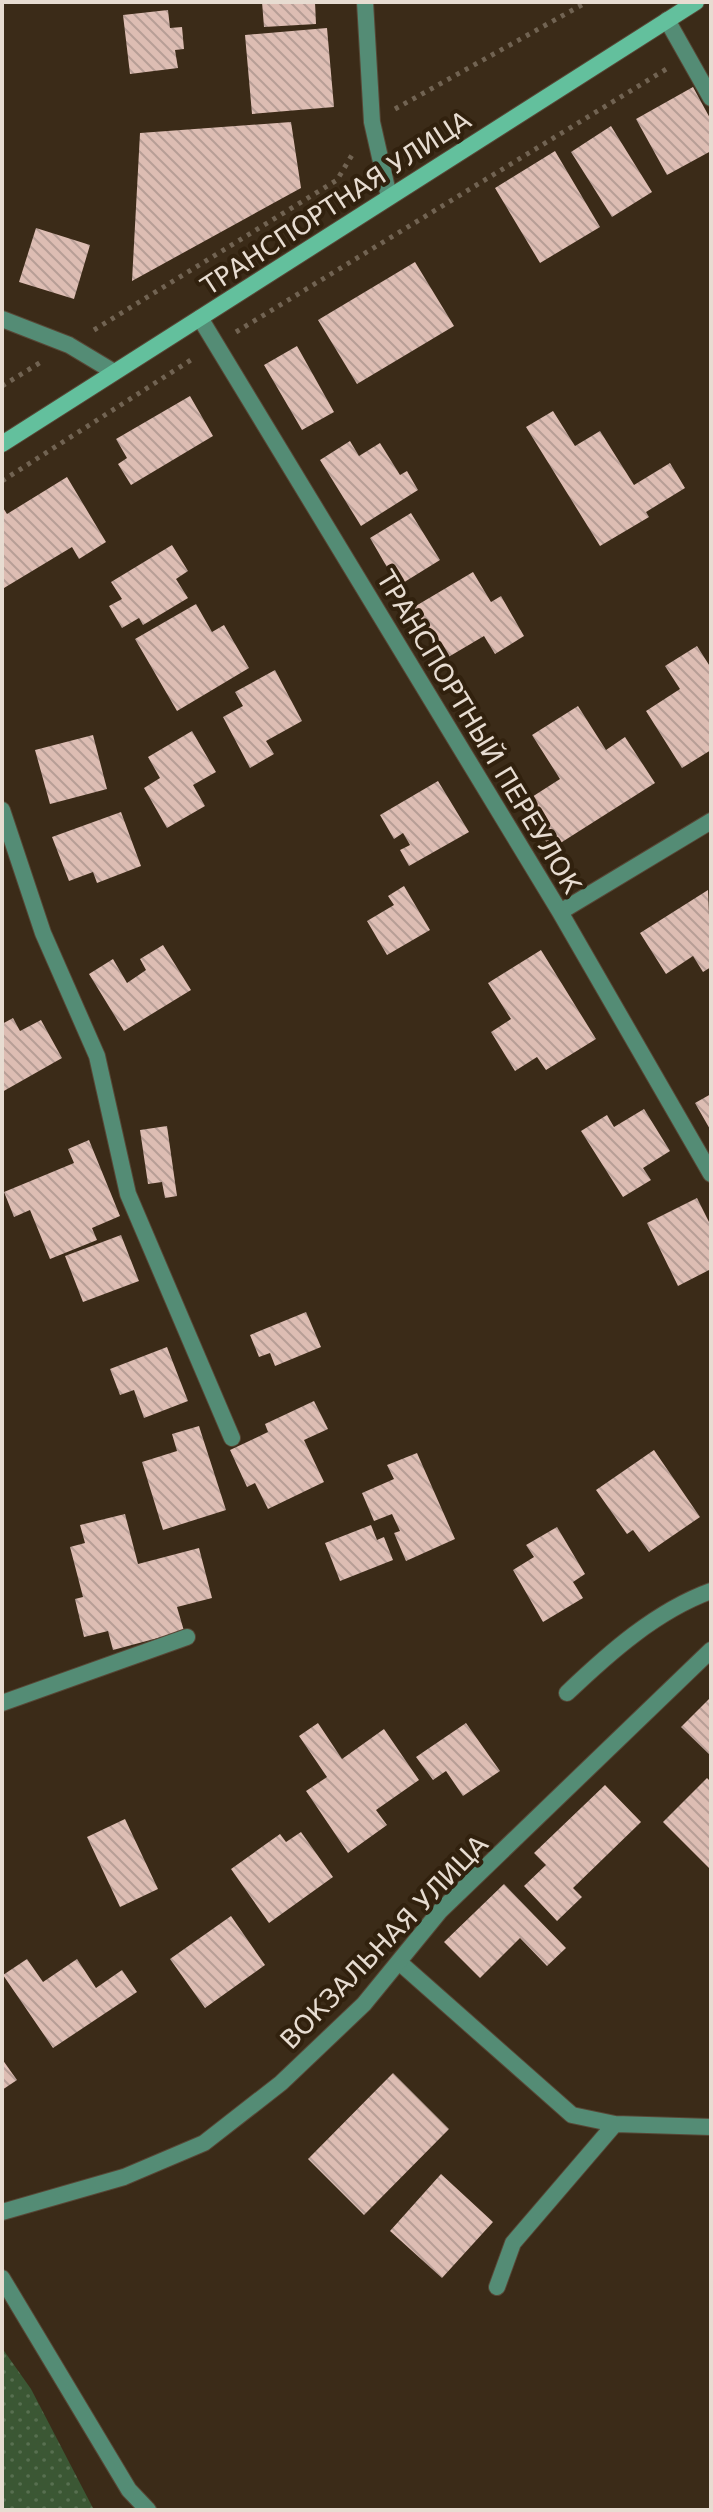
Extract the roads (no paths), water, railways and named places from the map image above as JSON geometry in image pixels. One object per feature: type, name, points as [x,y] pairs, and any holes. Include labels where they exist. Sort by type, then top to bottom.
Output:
[{"type":"main road","name":"ТРАНСПОРТНАЯ УЛИЦА","points":[[2,444],[696,2]]},
{"type":"street","points":[[365,2],[372,122],[389,197]]},
{"type":"street","points":[[667,20],[711,98]]},
{"type":"street","name":"ТРАНСПОРТНЫЙ ПЕРЕУЛОК","points":[[200,318],[560,912],[709,1167]]},
{"type":"street","points":[[2,319],[69,345],[114,372]]},
{"type":"street","points":[[2,810],[43,933],[97,1056],[128,1194],[232,1438]]},
{"type":"street","points":[[560,912],[711,821]]},
{"type":"street","points":[[567,1693],[607,1655],[685,1601],[711,1591]]},
{"type":"street","points":[[2,1703],[187,1637]]},
{"type":"street","name":"ВОКЗАЛЬНАЯ УЛИЦА","points":[[2,2212],[124,2177],[204,2143],[281,2083],[364,2004],[440,1911],[711,1650]]},
{"type":"street","points":[[399,1962],[572,2115],[615,2124],[711,2127]]},
{"type":"street","points":[[497,2287],[513,2243],[615,2124]]},
{"type":"street","points":[[2,2278],[129,2490],[148,2510]]}]
